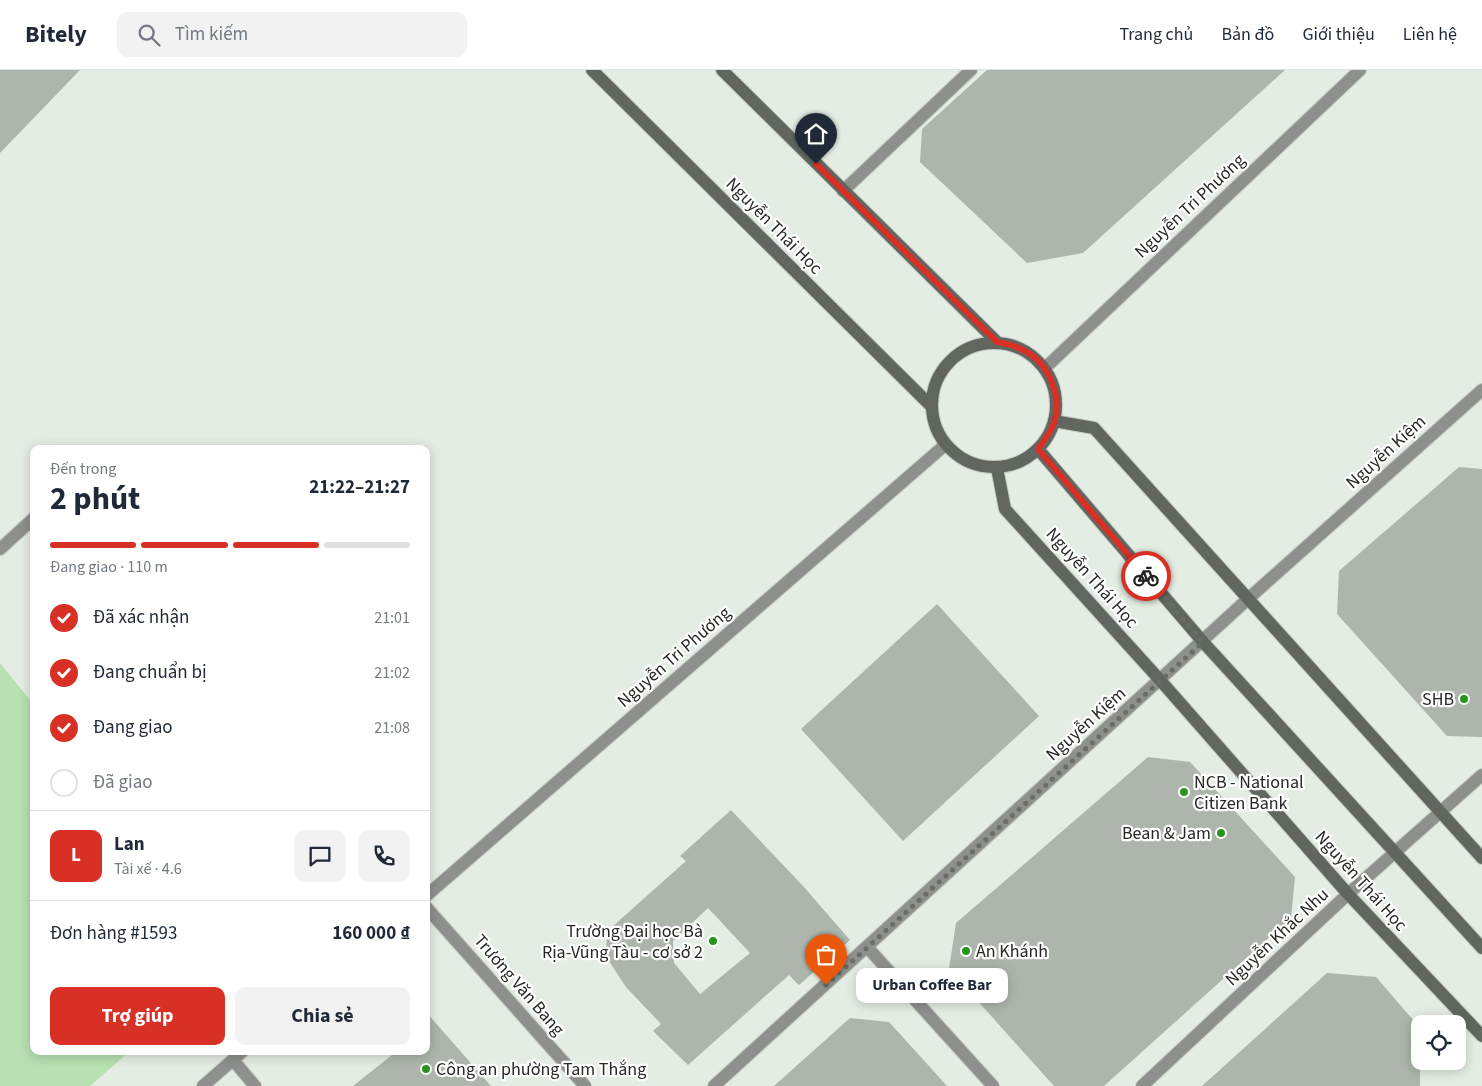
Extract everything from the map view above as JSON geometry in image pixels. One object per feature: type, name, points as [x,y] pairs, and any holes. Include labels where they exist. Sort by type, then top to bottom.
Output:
[{"type":"main road","name":"Nguyễn Thái Học","points":[[592,70],[931,406]]},
{"type":"main road","points":[[722,70],[997,342]]},
{"type":"main road","points":[[997,342],[1012,344],[1025,350],[1045,368],[1054,386],[1056,403],[1054,421],[1047,437],[1038,449],[1012,465],[997,468],[978,466],[960,458],[946,445],[936,428],[931,406],[935,384],[942,369],[954,357],[967,348],[983,343],[997,342]]},
{"type":"main road","points":[[1054,421],[1094,428],[1482,858]]},
{"type":"main road","points":[[1038,449],[1203,642],[1482,948]]},
{"type":"main road","name":"Nguyễn Thái Học","points":[[997,468],[1005,509],[1160,680],[1348,894],[1482,1036]]},
{"type":"street","points":[[843,191],[971,70]]},
{"type":"street","name":"Nguyễn Tri Phương","points":[[1045,368],[1360,70]]},
{"type":"street","name":"Nguyễn Kiệm","points":[[714,1086],[868,948],[1249,598],[1480,394]]},
{"type":"street","name":"Nguyễn Tri Phương","points":[[430,893],[946,445]]},
{"type":"street","points":[[0,549],[30,522]]},
{"type":"street","name":"Nguyễn Khắc Nhu","points":[[1142,1086],[1348,894],[1482,774]]},
{"type":"street","name":"Trương Văn Bang","points":[[430,912],[585,1086]]},
{"type":"street","points":[[868,948],[993,1086]]},
{"type":"street","points":[[203,1086],[239,1055]]},
{"type":"street","points":[[233,1060],[255,1086]]},
{"type":"green space","points":[[0,663],[30,700],[30,1055],[125,1055],[90,1086],[0,1086]]},
{"type":"building","points":[[0,70],[80,70],[0,153]]},
{"type":"building","points":[[987,70],[1285,70],[1083,253],[1027,263],[920,162],[922,129]]},
{"type":"building","points":[[1459,467],[1482,469],[1482,737],[1447,736],[1337,614],[1339,571]]},
{"type":"building","points":[[937,604],[1039,716],[903,841],[801,729]]},
{"type":"building","points":[[1148,757],[1190,762],[1295,877],[1291,918],[1104,1086],[1054,1086],[949,969],[956,923]]},
{"type":"building","points":[[731,810],[803,886],[850,940],[799,985],[789,975],[688,1065],[653,1031],[661,1024],[626,987],[609,961],[606,949],[607,938],[613,926],[686,861],[680,856]],"holes":[[[708,908],[750,953],[700,994],[674,963],[673,941]]]},
{"type":"building","points":[[1327,973],[1376,977],[1411,1018],[1411,1070],[1420,1070],[1420,1086],[1202,1086]]},
{"type":"building","name":"Công an phường Tam Thắng","points":[[430,1017],[491,1086],[353,1086],[392,1055],[430,1055]]},
{"type":"building","points":[[850,1018],[889,1022],[947,1086],[774,1086]]},
{"type":"way so far","points":[[826,985],[1203,642],[1146,576]]},
{"type":"place","name":"SHB","points":[[1464,699]]},
{"type":"place","name":"NCB - National Citizen Bank","points":[[1184,792]]},
{"type":"place","name":"Bean & Jam","points":[[1221,833]]},
{"type":"place","name":"Trường Đại học Bà Rịa-Vũng Tàu - cơ sở 2","points":[[713,941]]},
{"type":"place","name":"An Khánh","points":[[966,951]]},
{"type":"place","name":"Urban Coffee Bar","points":[[826,985]]},
{"type":"place","name":"Công an phường Tam Thắng","points":[[426,1069]]},
{"type":"route","points":[[816,164],[997,342],[1012,344],[1025,350],[1045,368],[1054,386],[1056,403],[1054,421],[1047,437],[1038,449],[1146,576]]}]
